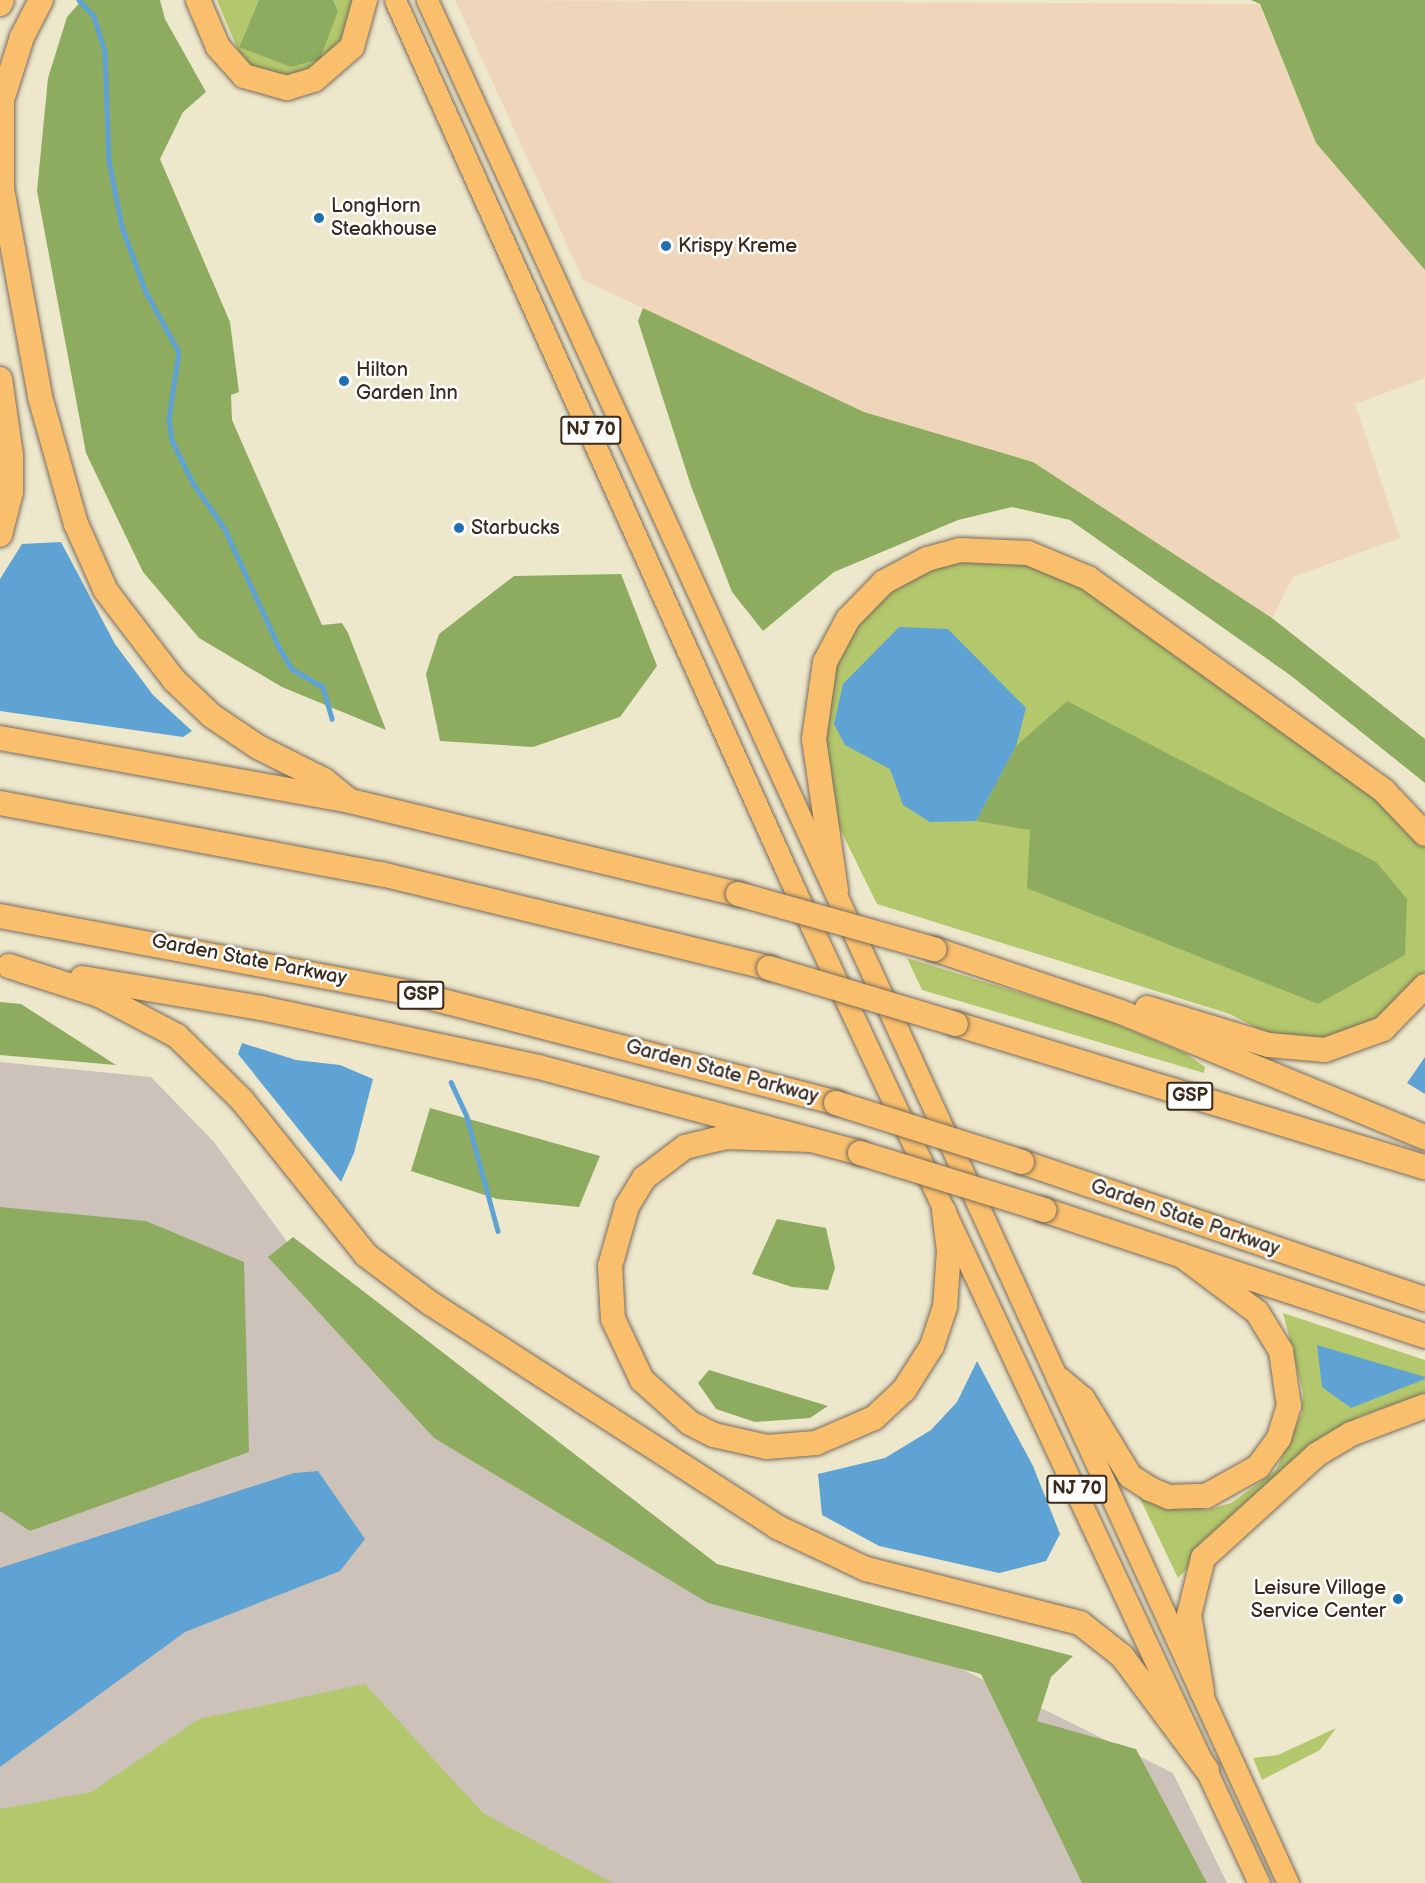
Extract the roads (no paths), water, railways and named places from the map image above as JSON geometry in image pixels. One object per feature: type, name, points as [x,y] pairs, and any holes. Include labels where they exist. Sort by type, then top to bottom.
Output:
[{"type":"highway","points":[[41,0],[22,37],[2,99],[2,189],[40,397],[76,524],[106,591],[174,680],[212,716],[258,747],[324,780],[350,801]]},
{"type":"highway","points":[[198,0],[218,46],[244,76],[287,88],[314,80],[352,47],[365,0]]},
{"type":"highway","name":"NJ 70","points":[[395,0],[944,1210],[1259,1883]]},
{"type":"highway","name":"NJ 70","points":[[427,0],[836,890],[1288,1883]]},
{"type":"highway","points":[[0,379],[11,455],[11,492],[0,536]]},
{"type":"highway","points":[[836,890],[814,738],[825,662],[848,619],[884,582],[927,559],[960,550],[1028,553],[1088,578],[1384,791],[1425,834]]},
{"type":"highway","points":[[0,738],[350,801],[738,894],[1016,974],[1300,1050],[1337,1047],[1366,1038],[1396,1019],[1425,986]]},
{"type":"highway","name":"GSP","points":[[0,803],[381,874],[769,968],[1425,1167]]},
{"type":"highway","name":"Garden State Parkway","points":[[0,916],[412,993],[836,1103],[1022,1162],[1425,1299]]},
{"type":"highway","points":[[4,965],[401,1037],[539,1067],[860,1153],[1044,1210],[1425,1336]]},
{"type":"highway","points":[[4,965],[99,995],[177,1036],[242,1100],[366,1255],[430,1303],[777,1527],[866,1569],[1080,1623],[1122,1656],[1207,1770]]},
{"type":"highway","points":[[1016,974],[1425,1137]]},
{"type":"highway","points":[[811,1140],[726,1137],[684,1147],[644,1178],[627,1206],[610,1266],[613,1319],[642,1380],[690,1423],[714,1435],[767,1448],[816,1443],[874,1418],[904,1390],[932,1346],[945,1307],[949,1251],[944,1210]]},
{"type":"highway","points":[[1059,1379],[1083,1399],[1130,1476],[1150,1489],[1169,1497],[1206,1496],[1235,1485],[1258,1467],[1285,1423],[1290,1387],[1274,1332],[1257,1312],[1181,1255]]},
{"type":"highway","points":[[1202,1692],[1189,1615],[1203,1558],[1316,1455],[1351,1434],[1425,1406]]},
{"type":"water","points":[[61,542],[115,644],[153,695],[192,731],[183,737],[0,711],[0,579],[22,544]]},
{"type":"water","points":[[899,627],[948,629],[1026,708],[1016,746],[976,821],[930,822],[903,805],[890,769],[845,745],[834,724],[843,684]]},
{"type":"water","points":[[242,1043],[296,1060],[340,1065],[373,1079],[354,1153],[341,1182],[238,1054]]},
{"type":"water","points":[[1425,1057],[1425,1094],[1407,1083]]},
{"type":"water","points":[[1317,1345],[1425,1377],[1425,1379],[1351,1408],[1322,1387]]},
{"type":"water","points":[[977,1361],[1033,1466],[1060,1534],[1046,1561],[999,1573],[879,1546],[822,1515],[818,1474],[885,1458],[931,1430],[957,1402]]},
{"type":"water","points":[[318,1471],[365,1539],[340,1571],[185,1632],[0,1767],[0,1568],[294,1473]]},
{"type":"waterway","points":[[79,0],[94,16],[105,53],[109,160],[122,227],[146,292],[179,352],[169,419],[172,440],[193,483],[225,529],[280,649],[292,669],[323,687],[332,719]]},
{"type":"waterway","points":[[451,1082],[467,1117],[498,1231]]},
{"type":"place","name":"LongHorn Steakhouse","points":[[319,218]]},
{"type":"place","name":"Krispy Kreme","points":[[666,246]]},
{"type":"place","name":"Hilton Garden Inn","points":[[344,381]]},
{"type":"place","name":"Starbucks","points":[[459,528]]},
{"type":"place","name":"Leisure Village Service Center","points":[[1398,1599]]}]
